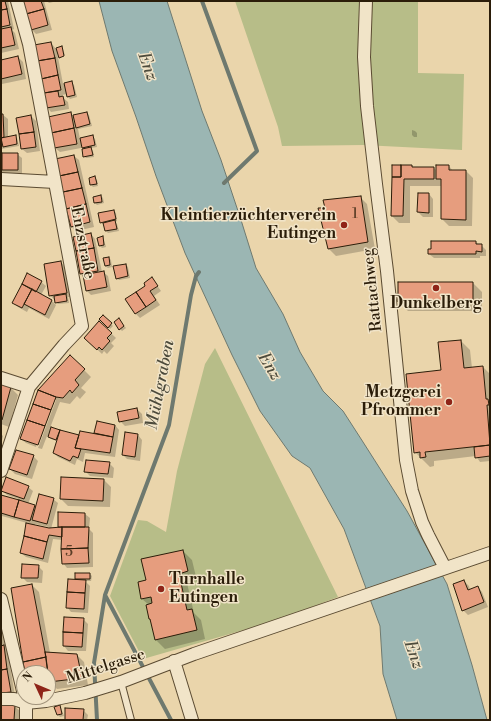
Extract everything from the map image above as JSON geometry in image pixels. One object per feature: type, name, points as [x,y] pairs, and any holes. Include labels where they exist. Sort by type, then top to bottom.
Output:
[{"type":"street","name":"Enzstraße","points":[[1,470],[29,387],[82,326],[29,44],[16,1]]},
{"type":"street","name":"Rattachweg","points":[[366,1],[364,57],[367,106],[387,271],[406,460],[412,491],[440,569]]},
{"type":"street","points":[[1,179],[55,182]]},
{"type":"street","points":[[1,378],[29,387]]},
{"type":"street","name":"Mittelgasse","points":[[56,699],[85,693],[121,682],[194,654],[490,553]]},
{"type":"street","points":[[1,599],[17,665]]},
{"type":"street","points":[[174,661],[192,720]]},
{"type":"street","name":"Mittelgasse","points":[[1,699],[16,700]]},
{"type":"street","points":[[25,705],[26,720]]},
{"type":"lane","points":[[121,682],[131,720]]},
{"type":"green space","points":[[235,1],[418,1],[418,73],[464,74],[462,150],[363,145],[282,146],[278,127]]},
{"type":"green space","points":[[215,348],[338,597],[275,621],[143,659],[110,596],[138,520],[147,521],[166,532],[177,471],[205,364]]},
{"type":"water","name":"Enz","points":[[99,1],[167,1],[202,111],[221,160],[256,268],[283,314],[300,352],[323,391],[343,411],[363,442],[407,511],[447,584],[487,720],[397,720],[383,674],[380,626],[344,529],[310,468],[292,456],[260,411],[232,355],[185,253],[156,176],[112,51]]},
{"type":"building","points":[[1,1],[5,1],[7,9],[1,10]]},
{"type":"building","points":[[22,1],[41,1],[44,9],[26,14]]},
{"type":"building","points":[[7,9],[10,25],[1,27],[1,10]]},
{"type":"building","points":[[44,9],[48,25],[31,30],[26,14]]},
{"type":"building","points":[[11,27],[15,45],[1,48],[1,29]]},
{"type":"building","points":[[51,42],[55,58],[37,61],[34,45]]},
{"type":"building","points":[[62,46],[64,56],[59,58],[56,48]]},
{"type":"building","points":[[18,56],[22,74],[1,79],[1,60]]},
{"type":"building","points":[[55,58],[58,75],[41,79],[37,61]]},
{"type":"building","points":[[58,75],[61,90],[44,93],[41,79]]},
{"type":"building","points":[[72,81],[75,95],[67,97],[64,83]]},
{"type":"building","points":[[58,91],[59,97],[63,96],[65,105],[46,108],[44,93]]},
{"type":"building","points":[[71,112],[74,128],[51,133],[48,117]]},
{"type":"building","points":[[87,112],[90,124],[76,128],[73,115]]},
{"type":"building","points":[[1,114],[3,114],[4,137],[1,138]]},
{"type":"building","points":[[31,115],[34,132],[19,134],[16,118]]},
{"type":"building","points":[[74,128],[77,144],[54,148],[51,133]]},
{"type":"building","points":[[34,132],[36,147],[21,149],[19,134]]},
{"type":"building","points":[[16,135],[17,144],[3,147],[1,138]]},
{"type":"building","points":[[93,135],[95,145],[82,148],[80,138]]},
{"type":"building","points":[[91,147],[93,155],[83,157],[82,149]]},
{"type":"building","points":[[2,153],[18,153],[18,170],[2,170]]},
{"type":"building","points":[[74,155],[78,172],[59,176],[55,159]]},
{"type":"building","points":[[392,165],[401,165],[401,177],[392,177]]},
{"type":"building","points":[[401,165],[412,165],[412,167],[434,167],[434,179],[404,179],[403,216],[391,216],[392,177],[401,177]]},
{"type":"building","points":[[436,165],[449,165],[449,170],[466,170],[466,220],[441,219],[441,179],[436,179]]},
{"type":"building","points":[[78,172],[82,188],[63,192],[59,176]]},
{"type":"building","points":[[95,176],[97,184],[90,185],[89,178]]},
{"type":"building","points":[[82,188],[86,204],[66,209],[63,192]]},
{"type":"building","points":[[418,193],[429,193],[429,213],[417,212]]},
{"type":"building","points":[[101,195],[102,202],[94,203],[93,197]]},
{"type":"building","name":"Kleintierzüchterverein Eutingen","points":[[361,196],[368,242],[328,249],[318,208],[325,208],[323,200]]},
{"type":"building","points":[[86,204],[90,222],[71,227],[66,209]]},
{"type":"building","points":[[114,210],[116,219],[100,223],[98,213]]},
{"type":"building","points":[[115,220],[117,229],[105,231],[103,223]]},
{"type":"building","points":[[91,233],[94,248],[76,251],[73,237]]},
{"type":"building","points":[[103,236],[104,245],[99,246],[97,238]]},
{"type":"building","points":[[431,241],[476,241],[476,244],[482,244],[482,252],[476,251],[476,254],[428,254],[428,249],[431,249]]},
{"type":"building","points":[[94,248],[98,271],[80,274],[76,251]]},
{"type":"building","points":[[109,257],[110,265],[105,266],[103,258]]},
{"type":"building","points":[[61,261],[67,293],[49,296],[44,264]]},
{"type":"building","points":[[126,264],[128,276],[116,279],[113,266]]},
{"type":"building","points":[[104,271],[107,287],[86,291],[83,275]]},
{"type":"building","points":[[27,273],[42,281],[36,292],[22,284]]},
{"type":"building","points":[[152,277],[158,286],[150,291],[156,300],[146,307],[136,292],[145,286],[144,283]]},
{"type":"building","name":"Dunkelberg","points":[[398,282],[473,282],[473,302],[398,302],[398,297],[396,294],[398,294]]},
{"type":"building","points":[[22,284],[32,289],[22,308],[12,303]]},
{"type":"building","points":[[32,289],[52,300],[45,315],[24,304]]},
{"type":"building","points":[[136,292],[146,307],[135,314],[125,299]]},
{"type":"building","points":[[66,294],[67,301],[55,303],[54,296]]},
{"type":"building","points":[[103,315],[112,323],[108,328],[99,319]]},
{"type":"building","points":[[119,318],[124,326],[119,330],[114,322]]},
{"type":"building","points":[[99,321],[112,333],[107,338],[110,341],[102,350],[99,347],[97,350],[84,338]]},
{"type":"building","name":"Metzgerei Pfrommer","points":[[461,340],[464,368],[483,366],[486,399],[488,399],[489,405],[487,405],[490,445],[425,452],[426,457],[420,458],[420,452],[414,453],[406,374],[441,370],[438,342]]},
{"type":"building","points":[[70,355],[85,369],[75,380],[79,385],[72,393],[70,390],[63,398],[38,390]]},
{"type":"building","points":[[1,384],[11,387],[2,420],[1,420]]},
{"type":"building","points":[[38,390],[56,397],[51,410],[33,404]]},
{"type":"building","points":[[33,404],[51,410],[45,426],[27,420]]},
{"type":"building","points":[[137,408],[139,418],[119,422],[117,412]]},
{"type":"building","points":[[27,420],[45,426],[38,445],[20,439]]},
{"type":"building","points":[[97,421],[115,425],[113,437],[94,433]]},
{"type":"building","points":[[51,427],[60,430],[56,440],[48,437]]},
{"type":"building","points":[[60,430],[79,435],[75,448],[81,449],[78,458],[73,456],[70,461],[53,453]]},
{"type":"building","points":[[80,431],[113,437],[110,453],[75,448]]},
{"type":"building","points":[[125,432],[138,434],[135,457],[122,455]]},
{"type":"building","points":[[490,445],[490,456],[475,458],[474,447]]},
{"type":"building","points":[[16,450],[34,455],[27,475],[9,469]]},
{"type":"building","points":[[86,460],[110,462],[108,474],[84,472]]},
{"type":"building","points":[[6,477],[29,486],[24,499],[1,491]]},
{"type":"building","points":[[61,477],[104,479],[103,501],[60,499]]},
{"type":"building","points":[[39,494],[54,498],[47,524],[32,520]]},
{"type":"building","points":[[1,495],[19,500],[14,517],[1,513]]},
{"type":"building","points":[[19,500],[35,505],[30,521],[14,517]]},
{"type":"building","points":[[58,512],[85,513],[85,527],[58,527]]},
{"type":"building","points":[[26,523],[49,528],[62,527],[62,537],[49,535],[47,542],[24,536]]},
{"type":"building","points":[[62,527],[89,527],[88,548],[61,549]]},
{"type":"building","points":[[24,536],[47,542],[43,559],[20,553]]},
{"type":"building","points":[[88,548],[89,563],[62,564],[61,549]]},
{"type":"building","name":"Turnhalle Eutingen","points":[[183,550],[188,571],[179,574],[187,610],[192,609],[197,630],[155,640],[146,605],[152,603],[151,597],[141,599],[138,582],[146,580],[141,559]]},
{"type":"building","points":[[22,564],[39,565],[38,578],[21,578]]},
{"type":"building","points":[[75,573],[90,573],[90,579],[75,579]]},
{"type":"building","points":[[68,579],[86,580],[85,593],[67,592]]},
{"type":"building","points":[[464,580],[468,590],[478,586],[484,602],[462,611],[453,584]]},
{"type":"building","points":[[32,584],[46,657],[23,662],[11,588]]},
{"type":"building","points":[[67,592],[85,593],[84,609],[66,608]]},
{"type":"building","points":[[64,617],[84,618],[83,633],[63,632]]},
{"type":"building","points":[[63,632],[83,633],[82,647],[63,646]]},
{"type":"building","points":[[4,645],[7,669],[1,670],[1,646]]},
{"type":"building","points":[[45,652],[77,654],[82,678],[56,681],[56,665],[47,665]]},
{"type":"building","points":[[46,657],[47,665],[24,665],[23,662]]},
{"type":"building","points":[[7,669],[11,692],[1,693],[1,670]]},
{"type":"building","points":[[1,704],[15,705],[14,720],[1,720]]},
{"type":"building","points":[[60,705],[62,714],[57,715],[54,707]]},
{"type":"building","points":[[65,708],[84,709],[83,720],[65,720]]},
{"type":"waterway","points":[[202,1],[257,151],[224,183]]},
{"type":"waterway","name":"Mühlgraben","points":[[171,720],[105,595],[169,425],[191,295],[196,276],[199,272]]},
{"type":"waterway","name":"Mühlgraben","points":[[97,720],[94,663],[105,595]]},
{"type":"place","name":"Kleintierzüchterverein Eutingen","points":[[344,225]]},
{"type":"place","name":"Dunkelberg","points":[[436,288]]},
{"type":"place","name":"Metzgerei Pfrommer","points":[[449,402]]},
{"type":"place","name":"Turnhalle Eutingen","points":[[161,589]]}]
